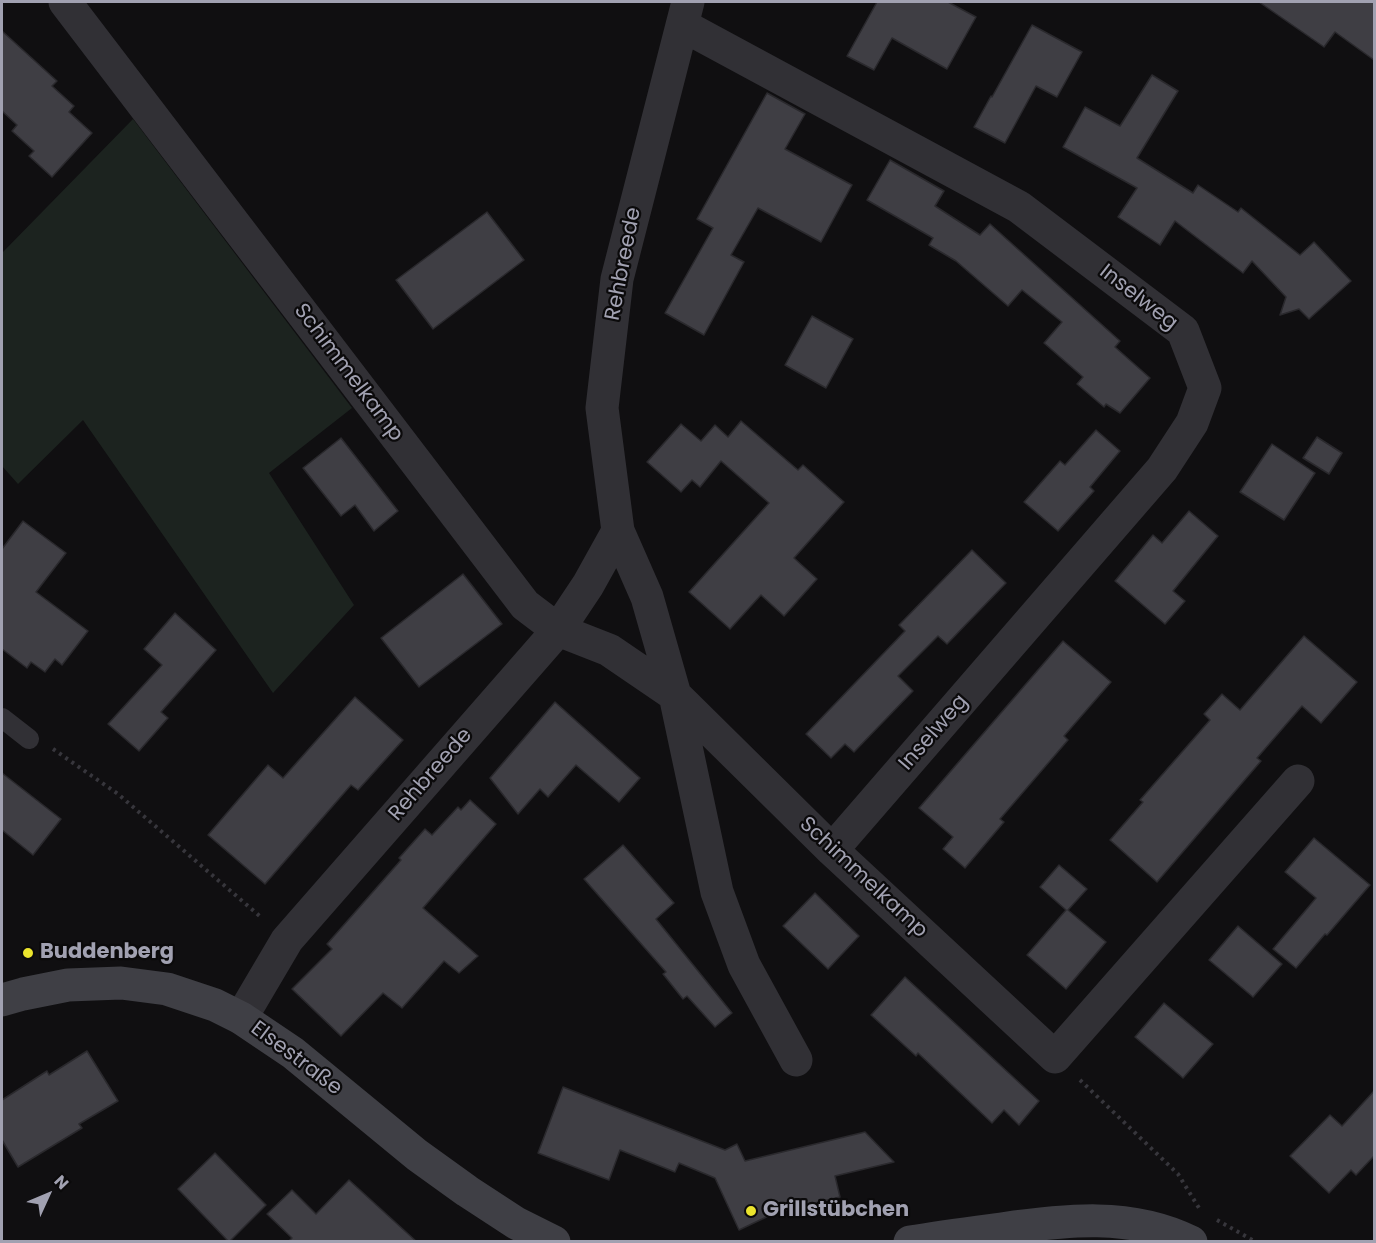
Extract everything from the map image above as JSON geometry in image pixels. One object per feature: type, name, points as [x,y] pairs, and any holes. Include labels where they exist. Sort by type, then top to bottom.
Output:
[{"type":"main road","name":"Elsestraße","points":[[2,1000],[69,985],[122,983],[167,989],[215,1005],[241,1018],[293,1053],[417,1155],[467,1191],[516,1222],[554,1242]]},
{"type":"main road","points":[[910,1242],[1058,1222],[1101,1220],[1139,1225],[1177,1234],[1201,1223]]},
{"type":"street","name":"Schimmelkamp","points":[[64,2],[525,605],[558,630],[609,650],[675,695],[832,850],[1055,1057]]},
{"type":"street","name":"Rehbreede","points":[[675,695],[647,597],[618,531],[602,408],[617,279],[685,13]]},
{"type":"street","name":"Inselweg","points":[[685,13],[1019,207],[1183,331],[1205,388],[1192,423],[1162,469],[832,850]]},
{"type":"street","name":"Rehbreede","points":[[241,1018],[287,940],[558,630],[588,585],[618,531]]},
{"type":"street","points":[[675,695],[717,892],[744,965],[796,1060]]},
{"type":"street","points":[[1055,1057],[1298,781]]},
{"type":"lane","points":[[2,718],[29,739]]},
{"type":"path","points":[[29,739],[48,746],[118,794],[287,940]]},
{"type":"path","points":[[1055,1057],[1178,1174],[1201,1223],[1256,1242]]},
{"type":"shaded area","points":[[133,119],[352,408],[269,473],[354,605],[273,693],[83,420],[18,484],[2,466],[2,253]]},
{"type":"building","points":[[877,2],[948,2],[976,17],[947,69],[892,38],[874,70],[847,56]]},
{"type":"building","points":[[1259,2],[1374,2],[1374,60],[1335,32],[1324,47]]},
{"type":"building","points":[[1032,25],[1082,52],[1057,97],[1036,86],[1005,143],[974,127]]},
{"type":"building","points":[[2,31],[57,81],[52,86],[74,106],[69,112],[92,133],[52,177],[29,156],[34,151],[12,131],[17,125],[2,111]]},
{"type":"building","points":[[1152,75],[1178,91],[1137,158],[1193,193],[1198,185],[1238,212],[1241,208],[1300,255],[1314,242],[1351,281],[1309,319],[1299,309],[1280,315],[1286,297],[1252,261],[1243,273],[1175,221],[1160,245],[1118,217],[1137,188],[1063,147],[1085,107],[1120,126]]},
{"type":"building","points":[[767,93],[805,114],[785,149],[852,185],[821,242],[758,208],[731,255],[744,262],[704,335],[665,313],[713,228],[697,219]]},
{"type":"building","points":[[890,160],[944,191],[935,206],[980,235],[990,224],[1120,341],[1115,347],[1150,378],[1120,413],[1106,404],[1104,407],[1077,384],[1083,377],[1044,343],[1062,322],[1022,290],[1008,306],[956,261],[929,245],[933,238],[867,200]]},
{"type":"building","points":[[487,212],[524,260],[433,329],[396,280]]},
{"type":"building","points":[[812,316],[853,339],[826,388],[785,365]]},
{"type":"building","points":[[741,421],[798,470],[803,465],[844,502],[794,558],[817,579],[784,616],[761,595],[730,629],[689,592],[769,503],[721,461],[700,487],[692,480],[681,492],[647,462],[681,424],[701,441],[715,425],[728,437]]},
{"type":"building","points":[[1096,430],[1120,451],[1090,487],[1094,491],[1058,531],[1024,502],[1060,461],[1065,465]]},
{"type":"building","points":[[1317,437],[1342,453],[1329,474],[1303,458]]},
{"type":"building","points":[[341,438],[398,511],[374,531],[355,505],[341,516],[303,468]]},
{"type":"building","points":[[1272,444],[1315,473],[1284,520],[1240,492]]},
{"type":"building","points":[[1189,511],[1218,536],[1173,591],[1185,601],[1165,624],[1115,581],[1153,535],[1162,543]]},
{"type":"building","points":[[23,521],[66,553],[36,592],[88,631],[62,665],[55,659],[45,672],[31,662],[27,668],[2,649],[2,549]]},
{"type":"building","points":[[972,550],[1006,583],[947,644],[938,636],[898,676],[913,691],[854,752],[845,744],[831,758],[806,734],[905,631],[899,625]]},
{"type":"building","points":[[463,574],[502,624],[419,687],[381,638]]},
{"type":"building","points":[[175,613],[216,650],[161,712],[168,718],[139,751],[108,724],[162,665],[144,649]]},
{"type":"building","points":[[1304,636],[1357,682],[1321,723],[1302,706],[1257,758],[1261,761],[1157,882],[1110,840],[1143,802],[1140,800],[1210,720],[1204,714],[1222,694],[1240,710]]},
{"type":"building","points":[[1063,641],[1111,682],[1064,736],[1068,740],[1000,819],[1004,822],[965,868],[943,849],[953,837],[919,808]]},
{"type":"building","points":[[355,697],[403,740],[358,790],[351,785],[265,884],[208,835],[268,765],[283,778]]},
{"type":"building","points":[[555,702],[640,778],[619,802],[576,765],[548,797],[540,789],[518,814],[490,778]]},
{"type":"building","points":[[2,773],[61,819],[33,855],[2,830]]},
{"type":"building","points":[[470,800],[496,824],[423,908],[478,956],[459,973],[444,961],[402,1008],[383,993],[341,1036],[292,989],[332,949],[327,944],[401,860],[399,858],[425,829],[432,835],[458,807],[461,810]]},
{"type":"building","points":[[1314,838],[1370,885],[1296,968],[1273,949],[1316,898],[1285,872]]},
{"type":"building","points":[[623,845],[674,903],[656,919],[732,1013],[715,1027],[687,996],[683,999],[663,974],[666,972],[584,879]]},
{"type":"building","points":[[1059,865],[1087,889],[1068,910],[1106,942],[1066,989],[1027,955],[1066,910],[1040,887]]},
{"type":"building","points":[[815,893],[859,936],[828,969],[783,926]]},
{"type":"building","points":[[1238,926],[1282,964],[1253,997],[1209,960]]},
{"type":"building","points":[[905,977],[1039,1101],[1019,1125],[1004,1110],[992,1123],[918,1053],[916,1056],[871,1015]]},
{"type":"building","points":[[1164,1003],[1213,1044],[1183,1078],[1135,1037]]},
{"type":"building","points":[[87,1051],[118,1101],[79,1124],[82,1128],[18,1167],[2,1140],[2,1100],[47,1071],[49,1075]]},
{"type":"building","points":[[563,1087],[725,1150],[737,1144],[745,1161],[865,1132],[894,1162],[835,1176],[840,1197],[777,1212],[739,1230],[715,1178],[679,1163],[675,1172],[620,1150],[609,1180],[538,1153]]},
{"type":"building","points":[[1374,1091],[1374,1156],[1356,1175],[1351,1170],[1329,1193],[1290,1156],[1330,1115],[1342,1126]]},
{"type":"building","points":[[215,1153],[266,1205],[229,1242],[178,1189]]},
{"type":"building","points":[[349,1180],[417,1242],[288,1242],[292,1238],[267,1214],[292,1190],[316,1214]]},
{"type":"place","name":"Buddenberg","points":[[28,953]]},
{"type":"place","name":"Grillstübchen","points":[[751,1211]]}]
